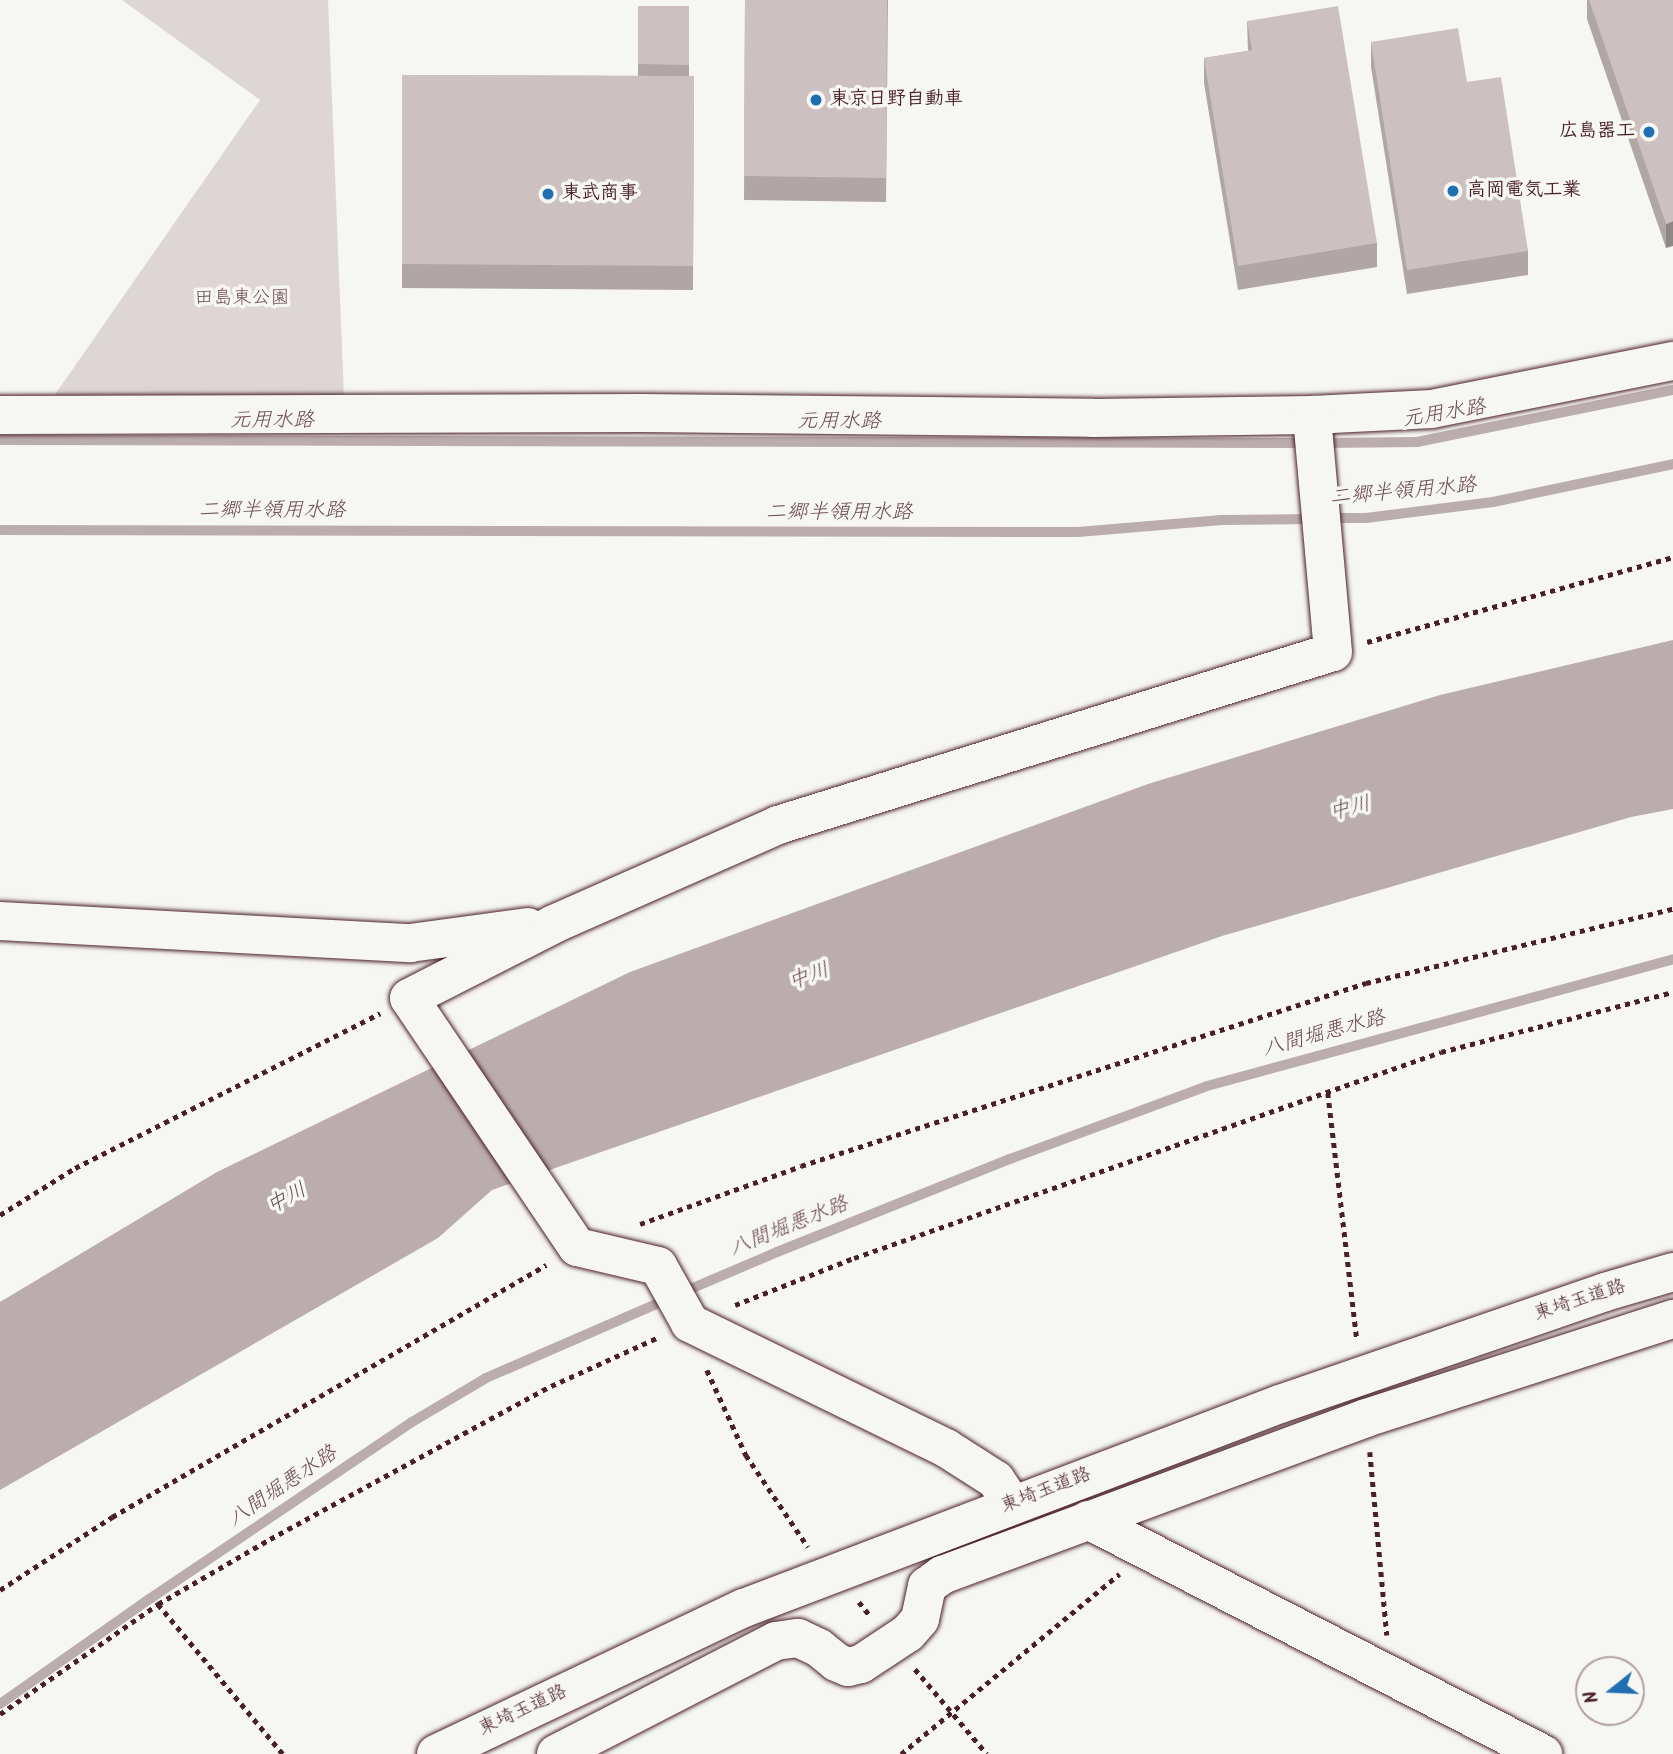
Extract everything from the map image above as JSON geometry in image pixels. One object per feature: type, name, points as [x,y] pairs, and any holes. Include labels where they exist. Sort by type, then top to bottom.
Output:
[{"type":"main road","points":[[0,415],[641,413],[1093,418],[1312,415],[1432,409],[1673,361]]},
{"type":"main road","points":[[1012,1504],[996,1480],[946,1448],[690,1323],[658,1266],[577,1247],[409,998],[554,924],[778,825],[1333,652],[1312,415]]},
{"type":"main road","points":[[0,921],[410,943],[554,924]]},
{"type":"main road","name":"東埼玉道路","points":[[436,1754],[744,1608],[1012,1504],[1361,1376],[1605,1292],[1673,1272]]},
{"type":"main road","points":[[556,1754],[776,1641],[798,1638],[848,1667],[861,1664],[908,1633],[920,1619],[927,1586],[942,1575],[1366,1418],[1673,1319]]},
{"type":"main road","points":[[1088,1520],[1145,1552],[1391,1674],[1543,1754]]},
{"type":"path","points":[[1333,652],[1673,557]]},
{"type":"path","points":[[630,1228],[801,1166],[1366,983],[1673,909]]},
{"type":"path","points":[[0,1714],[158,1604],[551,1385],[690,1323],[854,1258],[1441,1052],[1673,992]]},
{"type":"path","points":[[0,1215],[75,1168],[409,998]]},
{"type":"path","points":[[1328,1093],[1361,1376]]},
{"type":"path","points":[[0,1590],[112,1517],[577,1247]]},
{"type":"path","points":[[690,1323],[713,1388],[746,1455],[802,1541],[836,1573],[987,1754]]},
{"type":"path","points":[[1366,1418],[1391,1674]]},
{"type":"path","points":[[901,1754],[1145,1552]]},
{"type":"path","points":[[158,1604],[283,1754]]},
{"type":"green space","name":"田島東公園","points":[[122,0],[328,0],[344,398],[54,396],[260,100]]},
{"type":"water","name":"中川","points":[[1673,640],[1673,809],[1631,817],[1222,936],[492,1190],[438,1238],[0,1490],[0,1302],[217,1172],[630,972],[1148,784],[1440,695]]},
{"type":"building","name":"東京日野自動車","points":[[745,0],[887,0],[886,178],[744,176]]},
{"type":"building","name":"広島器工","points":[[1589,0],[1673,0],[1673,221],[1666,224]]},
{"type":"building","points":[[638,6],[689,6],[689,65],[638,64]]},
{"type":"building","points":[[1338,6],[1377,243],[1238,266],[1204,58],[1252,50],[1247,21]]},
{"type":"building","name":"高岡電気工業","points":[[1458,28],[1467,82],[1501,77],[1528,251],[1407,270],[1371,42]]},
{"type":"building","name":"東武商事","points":[[402,75],[694,76],[693,266],[402,264]]},
{"type":"waterway","name":"元用水路","points":[[1324,443],[1417,442],[1673,390]]},
{"type":"waterway","name":"元用水路","points":[[0,440],[1308,443]]},
{"type":"waterway","name":"二郷半領用水路","points":[[1330,518],[1366,518],[1493,502],[1673,464]]},
{"type":"waterway","name":"二郷半領用水路","points":[[0,530],[1078,532],[1222,520],[1315,519]]},
{"type":"waterway","name":"八間堀悪水路","points":[[681,1293],[1010,1159],[1207,1086],[1673,959]]},
{"type":"waterway","name":"八間堀悪水路","points":[[0,1704],[151,1598],[412,1422],[486,1378],[668,1299]]},
{"type":"place","name":"東京日野自動車","points":[[816,100]]},
{"type":"place","name":"広島器工","points":[[1649,132]]},
{"type":"place","name":"高岡電気工業","points":[[1453,191]]},
{"type":"place","name":"東武商事","points":[[548,194]]}]
